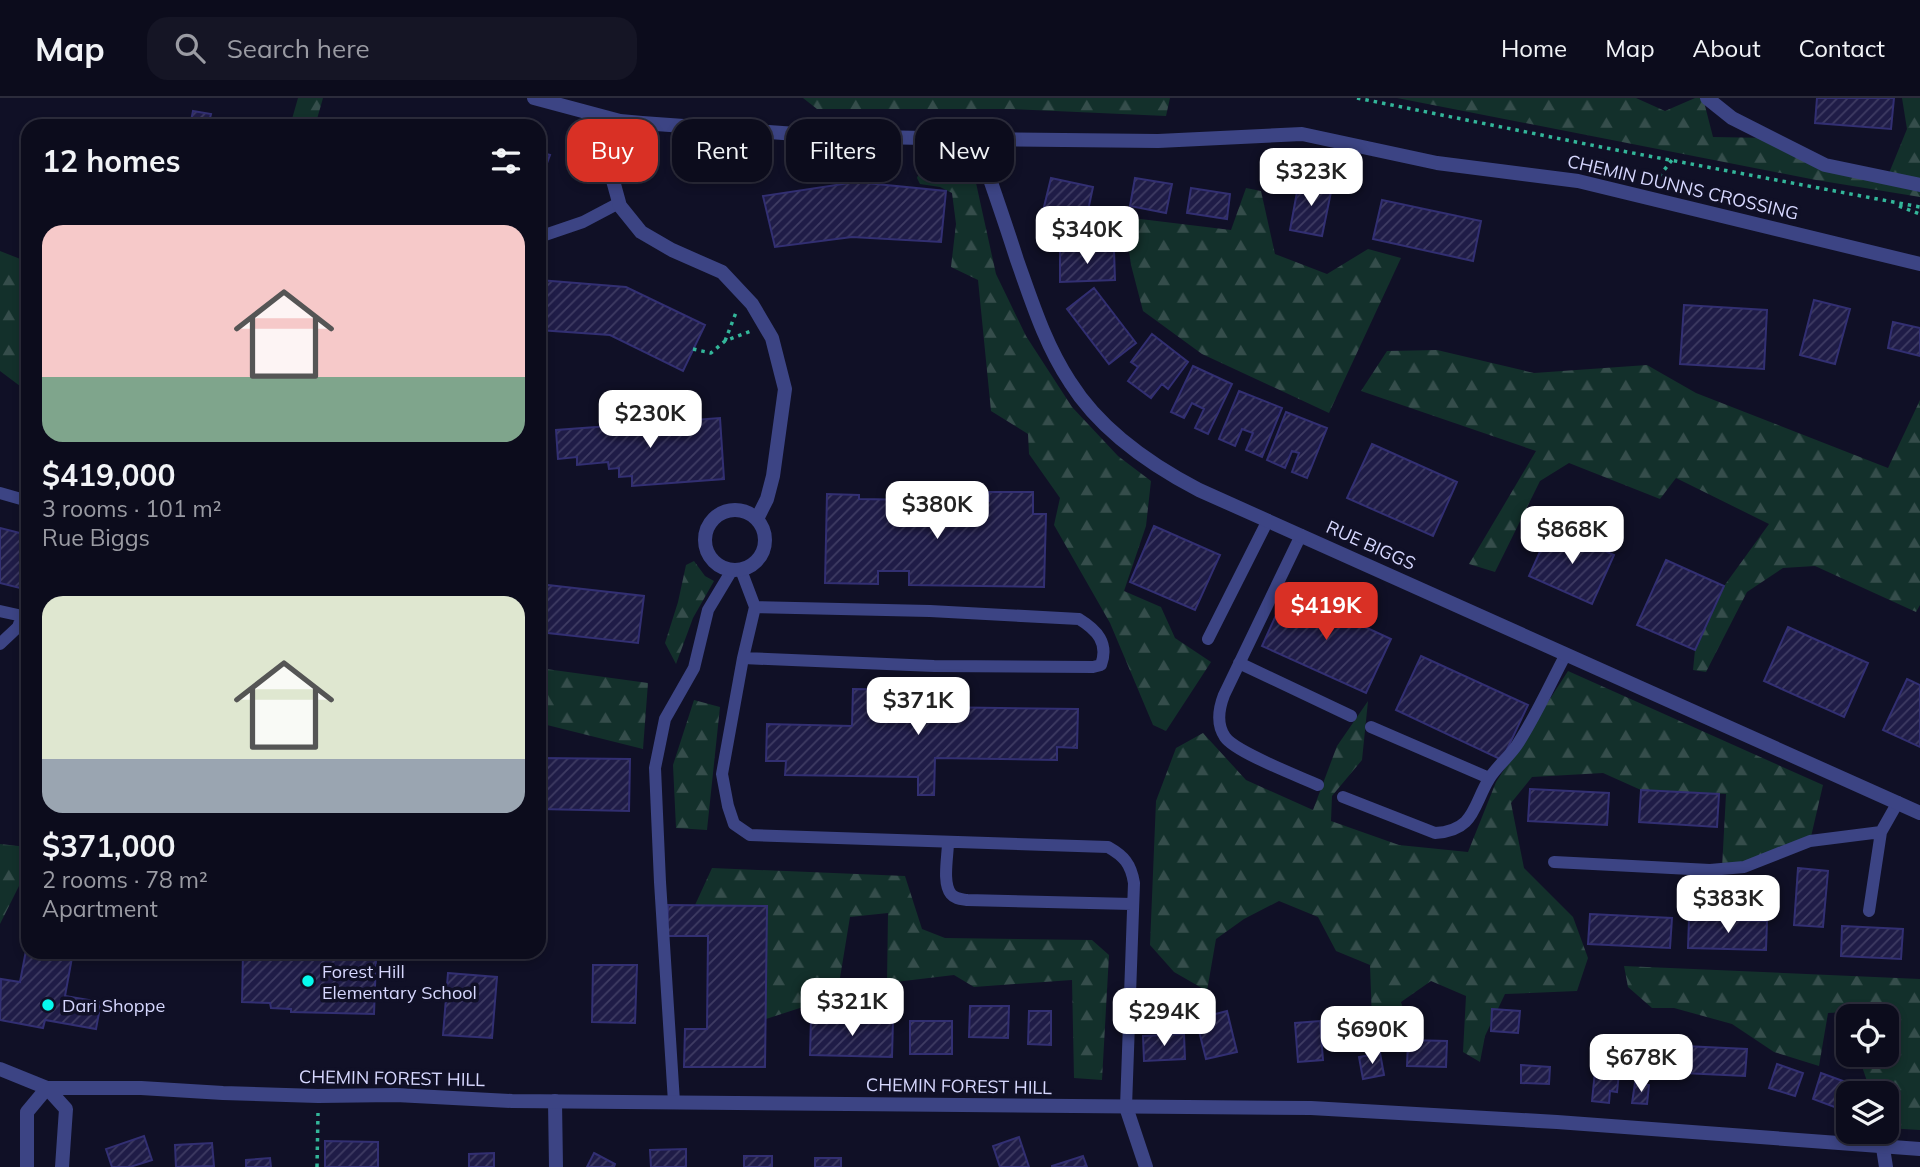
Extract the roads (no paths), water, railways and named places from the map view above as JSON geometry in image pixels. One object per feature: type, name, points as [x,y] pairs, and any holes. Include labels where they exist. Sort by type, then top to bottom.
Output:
[{"type":"street","name":"CHEMIN DUNNS CROSSING","points":[[534,98],[613,119]]},
{"type":"street","points":[[1707,98],[1732,118],[1825,165],[1920,185]]},
{"type":"street","name":"CHEMIN DUNNS CROSSING","points":[[658,124],[824,136],[915,138]]},
{"type":"street","name":"CHEMIN DUNNS CROSSING","points":[[1014,139],[1158,141],[1302,134],[1437,163],[1578,181],[1920,264]]},
{"type":"street","points":[[613,182],[619,203],[641,232],[672,250],[722,272],[752,304],[772,338],[785,389],[773,476],[767,499],[757,519]]},
{"type":"street","name":"RUE BIGGS","points":[[991,182],[1051,350],[1071,384],[1091,409],[1140,456],[1166,473],[1268,520],[1920,813]]},
{"type":"street","points":[[731,511],[742,511],[757,519],[766,541],[758,561],[736,570],[723,568],[710,556],[706,538],[713,520],[731,511]]},
{"type":"street","name":"CHEMIN FOREST HILL","points":[[0,1069],[47,1088],[141,1088],[318,1096],[396,1095],[555,1101],[1324,1108],[1920,1149]]},
{"type":"street","points":[[27,1167],[27,1112],[47,1088],[66,1109],[62,1167]]},
{"type":"street","points":[[555,1101],[556,1167]]},
{"type":"street","points":[[1126,1107],[1146,1167]]},
{"type":"street","points":[[1883,1148],[1886,1167]]},
{"type":"lane","points":[[546,235],[583,222],[619,203]]},
{"type":"lane","points":[[0,493],[21,499]]},
{"type":"lane","points":[[1208,639],[1268,520]]},
{"type":"lane","points":[[1301,534],[1220,705],[1220,727],[1228,742],[1318,785]]},
{"type":"lane","points":[[674,1102],[655,768],[665,719],[695,668],[708,610],[736,570],[755,607],[722,774],[734,824],[750,835],[1108,847],[1123,856],[1132,871],[1126,1107]]},
{"type":"lane","points":[[743,658],[934,666],[1093,667],[1101,665],[1105,655],[1098,632],[1079,619],[930,611],[755,607]]},
{"type":"lane","points":[[0,611],[21,615]]},
{"type":"lane","points":[[0,643],[21,622]]},
{"type":"lane","points":[[1343,797],[1423,830],[1446,832],[1468,820],[1476,809],[1489,778],[1509,756],[1525,732],[1566,654]]},
{"type":"lane","points":[[1239,663],[1351,716]]},
{"type":"lane","points":[[1371,727],[1489,778]]},
{"type":"lane","points":[[1868,911],[1881,832],[1898,802]]},
{"type":"lane","points":[[1554,862],[1710,870],[1744,867],[1810,841],[1881,832]]},
{"type":"lane","points":[[948,842],[947,884],[950,893],[956,898],[1132,904]]},
{"type":"place","name":"Forest Hill Elementary School","points":[[308,981]]},
{"type":"place","name":"Dari Shoppe","points":[[48,1005]]}]
